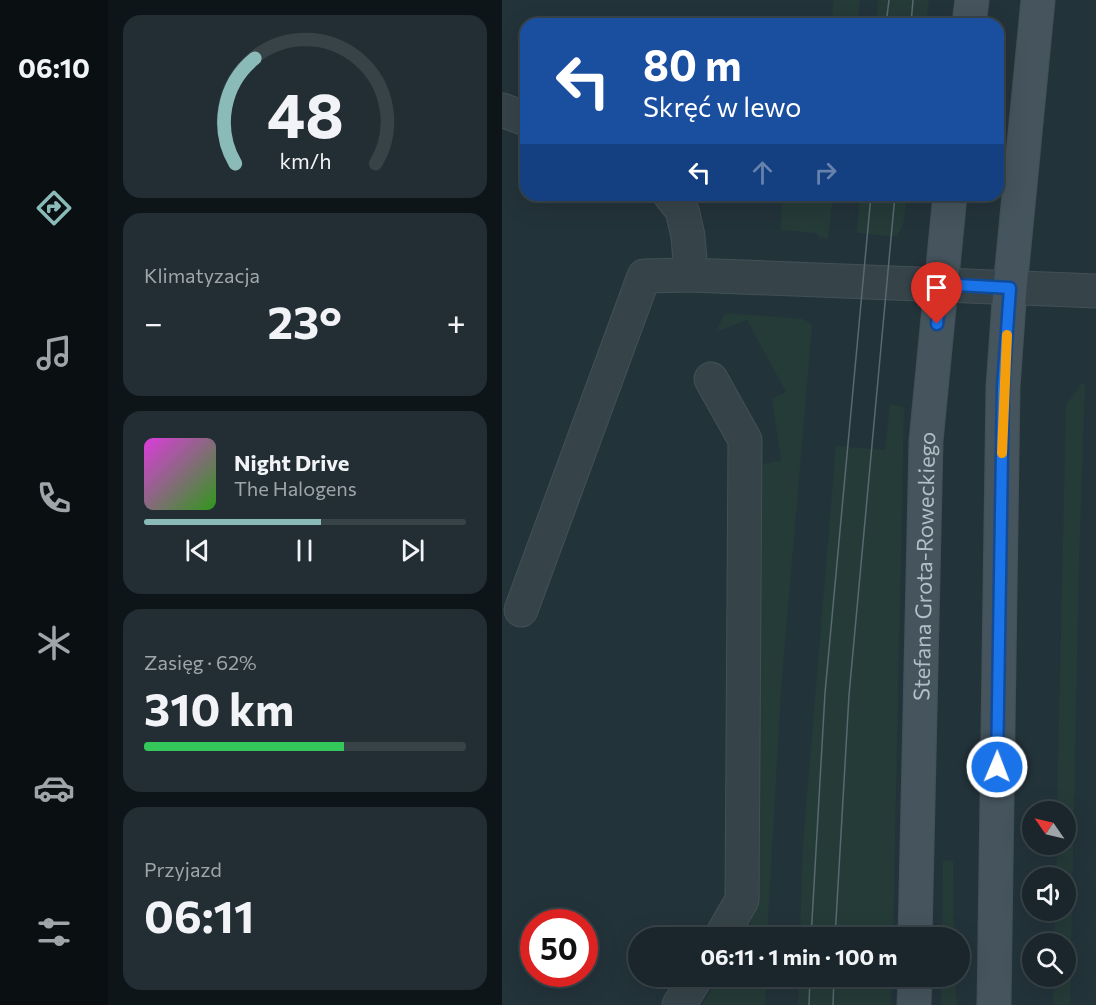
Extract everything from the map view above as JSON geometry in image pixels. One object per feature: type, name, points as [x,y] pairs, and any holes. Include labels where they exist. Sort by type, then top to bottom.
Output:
[{"type":"main road","points":[[970,18],[972,0]]},
{"type":"main road","points":[[994,1005],[1003,387],[1010,288],[1038,0]]},
{"type":"main road","name":"Stefana Grota-Roweckiego","points":[[915,927],[926,441],[949,201]]},
{"type":"main road","points":[[914,1005],[915,987]]},
{"type":"street","points":[[502,110],[520,117]]},
{"type":"street","points":[[675,201],[682,210],[688,236],[691,275]]},
{"type":"street","points":[[521,610],[644,276],[691,275],[1096,291]]},
{"type":"street","points":[[711,379],[745,440],[742,900],[726,927]]},
{"type":"street","points":[[679,1005],[690,987]]},
{"type":"green space","points":[[833,0],[860,0],[858,18],[832,18]]},
{"type":"green space","points":[[878,0],[929,0],[927,18],[876,18]]},
{"type":"green space","points":[[782,201],[832,201],[828,239],[821,238],[816,233],[781,230]]},
{"type":"green space","points":[[860,201],[906,201],[903,225],[897,237],[857,233]]},
{"type":"green space","points":[[725,313],[803,319],[812,325],[781,690],[768,927],[748,927],[751,922],[756,891],[762,464],[781,460],[772,399],[786,392],[747,320],[716,332]]},
{"type":"green space","points":[[1082,383],[1085,385],[1074,801],[1057,801],[1066,405]]},
{"type":"green space","points":[[890,404],[904,407],[893,927],[800,927],[803,843],[836,446],[885,450]]},
{"type":"green space","points":[[1057,855],[1073,855],[1073,867],[1056,867]]},
{"type":"green space","points":[[943,860],[953,861],[954,927],[942,927]]},
{"type":"green space","points":[[1055,921],[1072,921],[1071,933],[1054,933]]},
{"type":"green space","points":[[713,987],[766,987],[765,1005],[702,1005]]},
{"type":"green space","points":[[799,987],[892,987],[891,1005],[798,1005]]},
{"type":"green space","points":[[941,987],[956,987],[957,1005],[941,1005]]},
{"type":"green space","points":[[1054,987],[1070,987],[1070,1005],[1053,1005]]},
{"type":"tram line","points":[[887,18],[889,0]]},
{"type":"tram line","points":[[912,18],[913,0]]},
{"type":"tram line","points":[[812,927],[825,693],[870,201]]},
{"type":"tram line","points":[[836,927],[849,695],[894,201]]},
{"type":"tram line","points":[[809,1005],[810,987]]},
{"type":"tram line","points":[[833,1005],[834,987]]},
{"type":"slow traffic","points":[[1002,453],[1007,335]]},
{"type":"route","points":[[937,324],[941,284],[1010,288],[1003,387],[997,767]]}]
